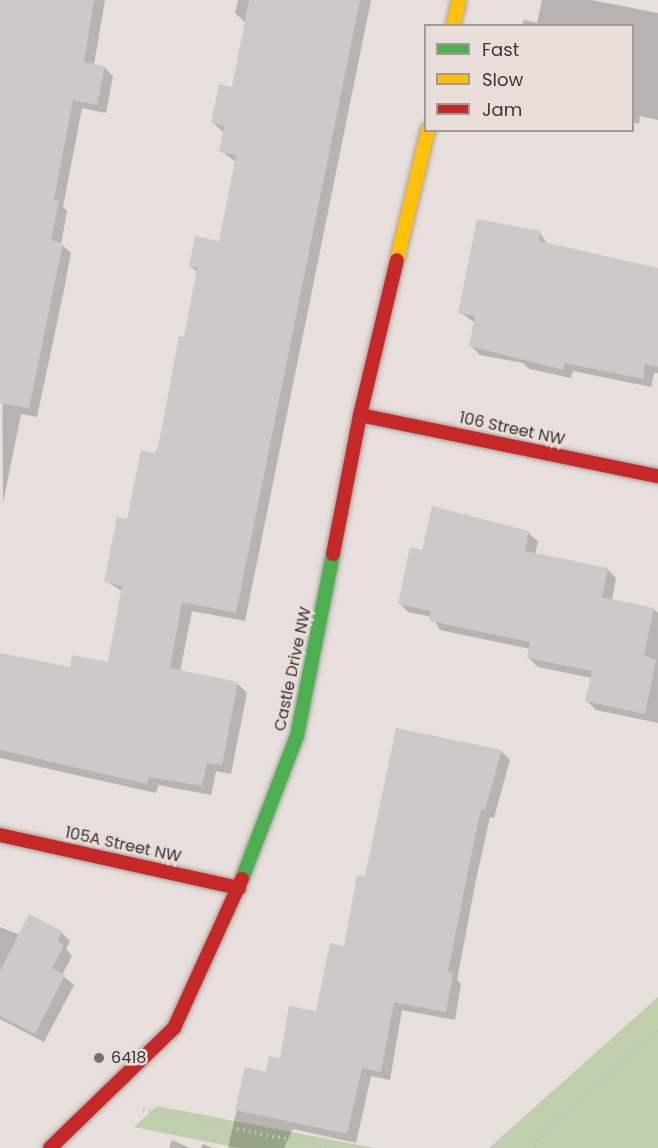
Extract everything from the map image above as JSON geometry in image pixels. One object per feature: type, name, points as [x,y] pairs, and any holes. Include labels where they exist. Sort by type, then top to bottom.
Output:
[{"type":"street","points":[[453,24],[459,0]]},
{"type":"street","name":"Castle Drive NW","points":[[50,1148],[174,1028],[239,888],[297,736],[360,415],[428,132]]},
{"type":"street","name":"106 Street NW","points":[[360,415],[658,476]]},
{"type":"street","name":"105A Street NW","points":[[0,835],[239,888]]},
{"type":"path","points":[[528,1148],[658,1030]]},
{"type":"path","points":[[98,1101],[332,1148]]},
{"type":"green space","points":[[658,997],[658,1148],[489,1148]]},
{"type":"green space","points":[[157,1106],[374,1148],[239,1148],[134,1127]]},
{"type":"building","points":[[0,0],[94,0],[84,62],[105,66],[97,105],[73,100],[54,200],[59,201],[51,240],[63,243],[29,408],[0,403]]},
{"type":"building","points":[[249,0],[360,0],[236,613],[182,602],[170,668],[238,682],[222,765],[207,763],[202,786],[149,777],[147,784],[0,750],[0,653],[70,667],[72,655],[108,662],[122,586],[104,582],[117,517],[127,519],[141,450],[155,453],[158,448],[179,336],[184,337],[197,268],[189,266],[195,236],[219,241],[236,155],[219,152],[224,126],[211,123],[219,84],[232,87]]},
{"type":"building","points":[[477,219],[541,231],[539,241],[658,268],[658,367],[645,364],[643,379],[564,363],[563,370],[469,346],[475,316],[458,313]]},
{"type":"building","points":[[432,506],[529,531],[525,551],[608,568],[602,597],[654,608],[644,655],[656,660],[645,714],[585,701],[592,671],[527,658],[530,642],[429,621],[431,611],[398,604],[410,547],[422,550]]},
{"type":"building","points":[[396,728],[502,750],[485,810],[481,809],[448,972],[453,973],[446,1012],[394,1002],[381,1072],[362,1068],[347,1134],[235,1110],[245,1067],[266,1072],[269,1056],[280,1058],[289,1006],[316,1011],[330,943],[344,946],[357,875],[365,876]]},
{"type":"building","points":[[29,914],[62,931],[57,941],[64,945],[52,968],[65,975],[35,1034],[0,1016],[0,971]]},
{"type":"traffic: fast","points":[[242,879],[297,736],[333,554]]},
{"type":"traffic: slow","points":[[453,24],[459,0]]},
{"type":"traffic: slow","points":[[397,260],[428,132]]},
{"type":"traffic: jam","points":[[333,554],[360,415],[397,260]]},
{"type":"traffic: jam","points":[[360,415],[658,476]]},
{"type":"traffic: jam","points":[[0,835],[239,888]]},
{"type":"traffic: jam","points":[[50,1148],[174,1028],[242,879]]},
{"type":"place","name":"6418","points":[[99,1058]]}]
